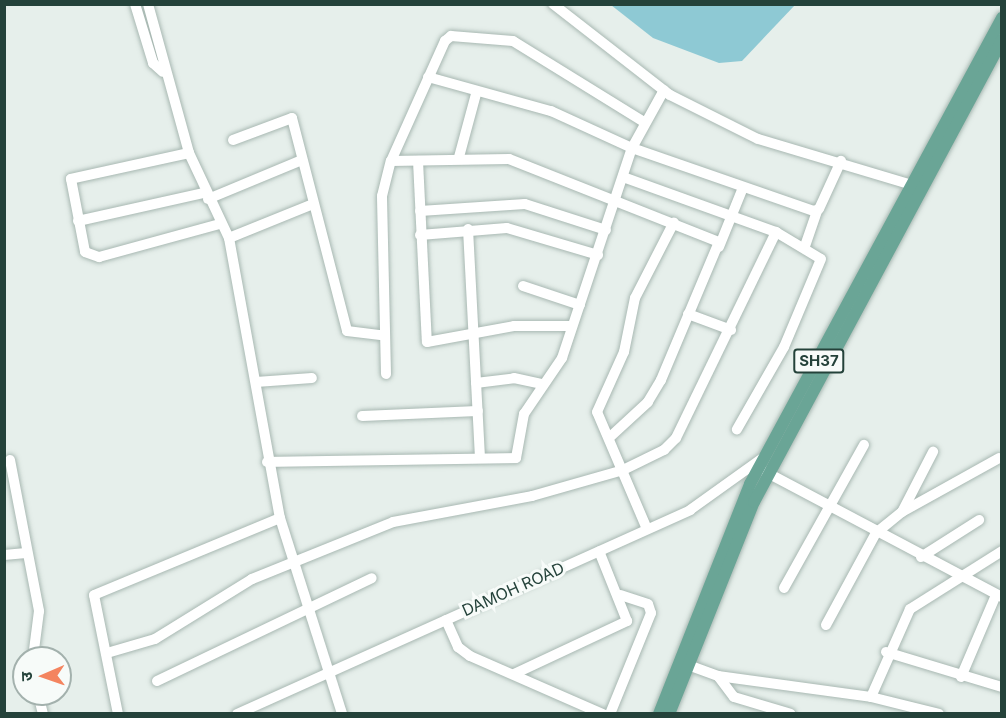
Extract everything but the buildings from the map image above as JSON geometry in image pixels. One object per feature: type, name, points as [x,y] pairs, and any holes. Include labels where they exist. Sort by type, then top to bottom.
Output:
[{"type":"main road","name":"SH37","points":[[659,714],[764,471],[780,450],[918,186],[1002,18]]},
{"type":"main road","name":"SH37","points":[[669,714],[764,471],[766,455],[1002,40]]},
{"type":"street","points":[[135,4],[153,63],[163,72]]},
{"type":"street","points":[[148,4],[163,72],[189,153],[206,196],[229,238],[256,382],[267,462],[280,518],[305,611],[342,714]]},
{"type":"street","points":[[553,4],[664,90],[758,139],[841,161],[918,186]]},
{"type":"street","points":[[386,374],[380,215],[391,161],[428,77],[451,36],[513,41],[644,122]]},
{"type":"street","points":[[428,77],[476,94],[551,111],[632,148],[742,190],[817,211]]},
{"type":"street","points":[[267,462],[480,455],[516,458],[524,414],[542,384],[562,358],[632,148],[644,122],[664,90]]},
{"type":"street","points":[[459,156],[476,94]]},
{"type":"street","points":[[233,140],[289,117],[347,331],[385,336]]},
{"type":"street","points":[[189,153],[76,176],[70,185],[85,252],[93,258],[220,224]]},
{"type":"street","points":[[391,161],[418,161],[459,156],[508,159],[716,239],[719,247]]},
{"type":"street","points":[[78,221],[206,196],[302,160]]},
{"type":"street","points":[[418,161],[424,339],[431,343],[471,333],[572,326]]},
{"type":"street","points":[[805,246],[817,211],[841,161]]},
{"type":"street","points":[[623,177],[776,232],[816,252],[820,266],[784,347],[737,429]]},
{"type":"street","points":[[609,438],[648,402],[719,247],[742,190]]},
{"type":"street","points":[[229,238],[313,204]]},
{"type":"street","points":[[420,211],[525,204],[606,230]]},
{"type":"street","points":[[647,529],[609,438],[598,420],[598,404],[624,352],[635,298],[674,222]]},
{"type":"street","points":[[420,235],[468,229],[532,233],[598,255]]},
{"type":"street","points":[[468,229],[471,333],[480,455]]},
{"type":"street","points":[[107,653],[155,639],[252,579],[393,522],[532,496],[623,470],[676,438],[776,232]]},
{"type":"street","points":[[523,286],[580,305]]},
{"type":"street","points":[[688,314],[730,330]]},
{"type":"street","points":[[256,382],[312,378]]},
{"type":"street","points":[[476,383],[514,378],[542,384]]},
{"type":"street","points":[[362,416],[478,411]]},
{"type":"street","points":[[784,588],[827,503],[864,445]]},
{"type":"street","name":"DAMOH ROAD","points":[[237,714],[690,510],[766,455],[780,450]]},
{"type":"street","points":[[902,512],[933,452]]},
{"type":"street","points":[[826,625],[876,533],[902,512],[999,458]]},
{"type":"street","points":[[10,460],[26,553],[39,611],[35,646]]},
{"type":"street","points":[[764,471],[827,503],[921,557],[999,596],[961,676]]},
{"type":"street","points":[[118,714],[107,653],[92,600],[98,590],[280,518]]},
{"type":"street","points":[[921,557],[979,520]]},
{"type":"street","points":[[514,674],[627,621],[620,595],[599,551]]},
{"type":"street","points":[[871,697],[886,652],[910,609],[956,575],[1002,551]]},
{"type":"street","points":[[4,555],[26,553]]},
{"type":"street","points":[[157,681],[372,578]]},
{"type":"street","points":[[610,714],[651,613],[648,604],[620,595]]},
{"type":"street","points":[[446,620],[464,652],[603,714]]},
{"type":"street","points":[[886,652],[1002,687]]},
{"type":"street","points":[[688,665],[718,676],[871,697],[939,714]]},
{"type":"street","points":[[718,676],[734,697],[777,712],[791,714]]},
{"type":"water","points":[[611,5],[795,5],[742,61],[719,63],[653,38]]}]
